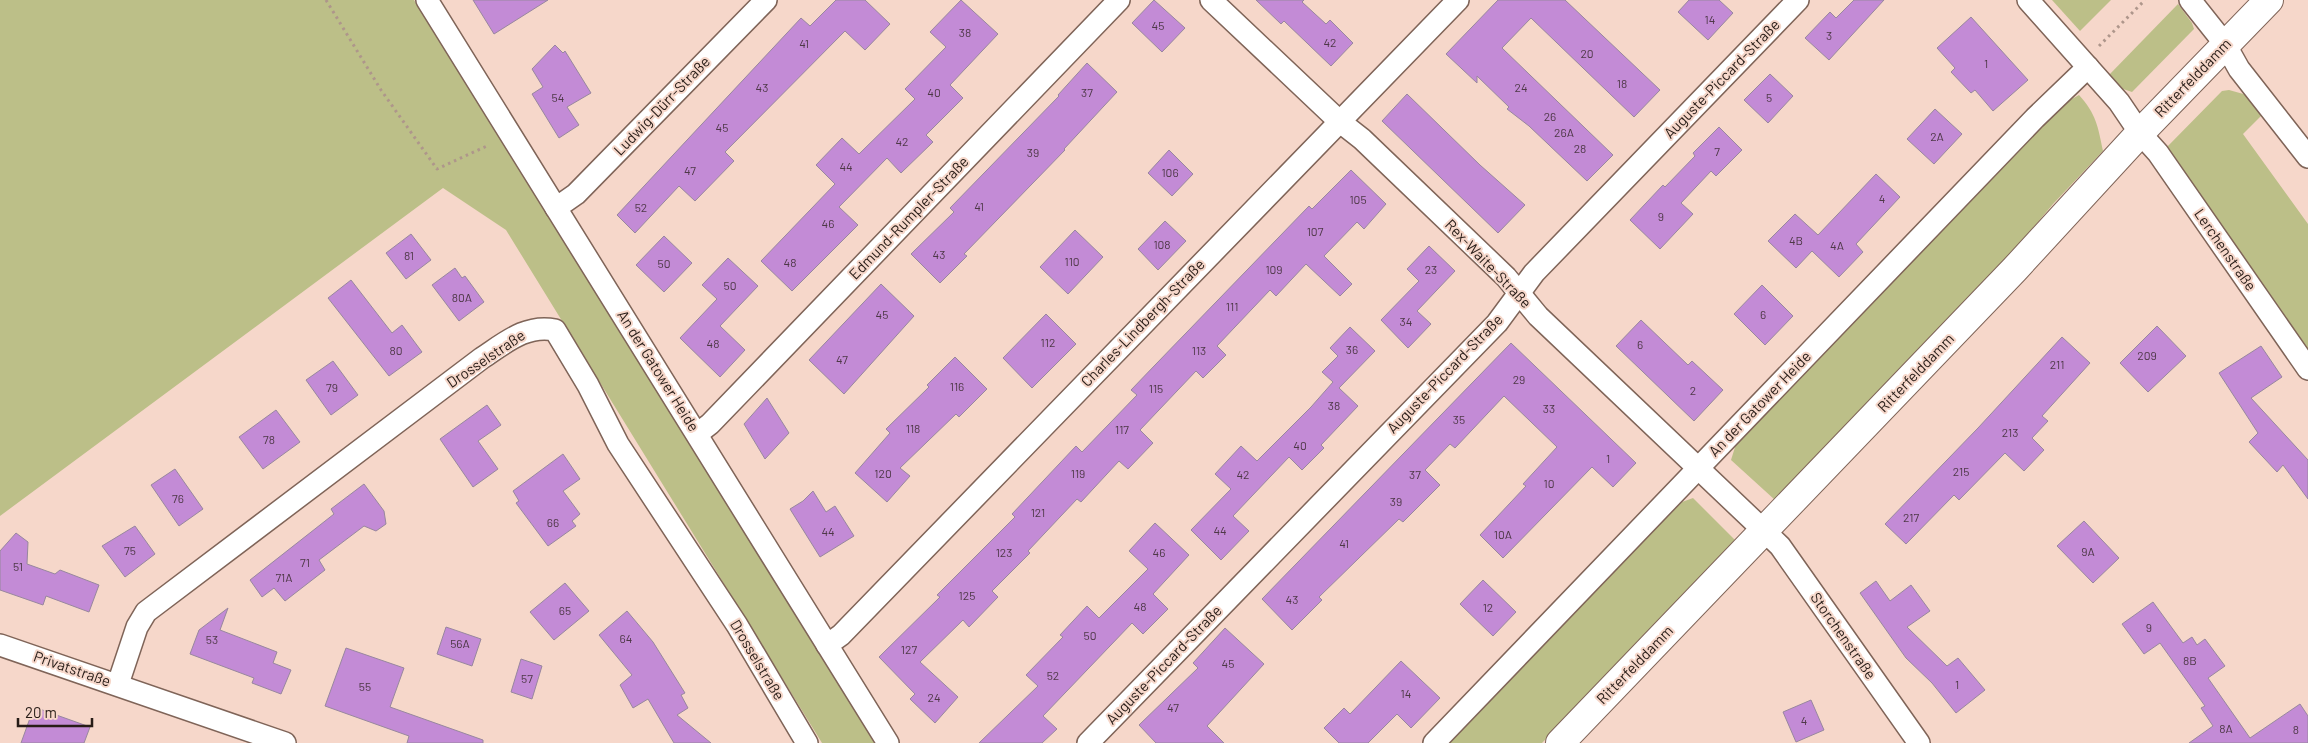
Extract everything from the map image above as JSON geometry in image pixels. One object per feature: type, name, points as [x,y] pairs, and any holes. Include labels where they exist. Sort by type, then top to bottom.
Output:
[{"type":"main road","name":"Ritterfelddamm","points":[[1560,743],[2014,270],[2140,133],[2269,0]]},
{"type":"street","name":"An der Gatower Heide","points":[[427,0],[888,743]]},
{"type":"street","name":"Ludwig-Dürr-Straße","points":[[556,208],[576,194],[766,0]]},
{"type":"street","name":"Edmund-Rumpler-Straße","points":[[697,434],[710,424],[1120,0]]},
{"type":"street","name":"Rex-Waite-Straße","points":[[1211,0],[1339,122],[1362,139],[1499,270],[1538,316],[1764,531]]},
{"type":"street","name":"Charles-Lindbergh-Straße","points":[[827,645],[842,635],[1458,0]]},
{"type":"street","name":"Auguste-Piccard-Straße","points":[[1088,743],[1496,322],[1534,273],[1798,0]]},
{"type":"street","name":"Lerchenstraße","points":[[2028,0],[2119,102],[2140,133],[2158,153],[2308,369]]},
{"type":"street","points":[[2190,0],[2225,44],[2239,69],[2308,157]]},
{"type":"street","name":"An der Gatower Heide","points":[[1434,743],[2086,65]]},
{"type":"street","name":"Drosselstraße","points":[[118,684],[137,627],[146,612],[482,358],[518,334],[535,328],[544,328],[555,330],[572,356],[618,444],[737,625],[807,743]]},
{"type":"street","name":"Storchenstraße","points":[[1764,531],[1780,546],[1919,743]]},
{"type":"street","name":"Privatstraße","points":[[0,644],[285,743]]},
{"type":"path","points":[[326,0],[381,90],[437,168],[491,144]]},
{"type":"path","points":[[2086,65],[2145,0]]},
{"type":"green space","points":[[0,0],[414,0],[875,743],[822,743],[506,230],[443,188],[0,516]]},
{"type":"green space","points":[[2052,0],[2111,0],[2080,31]]},
{"type":"green space","points":[[2178,4],[2192,23],[2194,29],[2132,92],[2123,89],[2109,75]]},
{"type":"green space","points":[[2229,90],[2247,95],[2263,114],[2243,134],[2308,224],[2308,352],[2167,147],[2222,91]]},
{"type":"green space","points":[[2079,95],[2096,121],[2103,151],[2053,204],[2006,260],[1775,500],[1731,460],[1736,444],[2063,104]]},
{"type":"green space","points":[[1693,498],[1736,541],[1542,743],[1448,743],[1658,525],[1682,502]]},
{"type":"building","points":[[473,0],[548,0],[494,34]]},
{"type":"building","points":[[836,0],[865,0],[890,24],[865,50],[845,31],[725,152],[734,161],[695,201],[679,186],[635,233],[617,215],[801,18],[810,26]]},
{"type":"building","points":[[961,0],[998,34],[950,85],[963,98],[926,135],[933,142],[901,173],[887,158],[839,207],[858,225],[792,291],[761,261],[835,184],[816,165],[842,138],[859,154],[915,99],[905,89],[946,47],[930,32]]},
{"type":"building","points":[[1154,0],[1185,28],[1162,52],[1132,23]]},
{"type":"building","points":[[1256,0],[1304,0],[1302,2],[1326,24],[1330,20],[1353,43],[1331,66],[1284,21],[1281,24]]},
{"type":"building","points":[[1498,0],[1565,0],[1660,90],[1634,117],[1531,18],[1502,48],[1613,155],[1587,181],[1529,126],[1507,109],[1509,107],[1477,76],[1477,83],[1446,54]]},
{"type":"building","points":[[1689,0],[1719,0],[1733,13],[1708,40],[1678,12]]},
{"type":"building","points":[[1854,0],[1884,0],[1829,60],[1805,38],[1830,12],[1836,18]]},
{"type":"building","points":[[1971,17],[2028,80],[1993,111],[1975,90],[1971,93],[1951,72],[1955,68],[1937,48]]},
{"type":"building","points":[[555,45],[563,53],[565,51],[591,93],[567,107],[579,125],[559,138],[532,94],[543,87],[532,69]]},
{"type":"building","points":[[1087,63],[1117,92],[1065,150],[964,254],[967,256],[940,283],[911,254],[954,212],[950,208],[1059,96]]},
{"type":"building","points":[[1770,74],[1793,96],[1768,123],[1744,100]]},
{"type":"building","points":[[1407,94],[1480,165],[1525,205],[1498,233],[1382,121]]},
{"type":"building","points":[[1935,109],[1962,134],[1934,164],[1907,139]]},
{"type":"building","points":[[1719,127],[1742,150],[1716,176],[1711,171],[1681,203],[1693,214],[1660,249],[1630,220],[1663,185],[1665,187],[1695,156],[1693,153]]},
{"type":"building","points":[[1169,150],[1193,174],[1172,196],[1148,173]]},
{"type":"building","points":[[1351,170],[1386,204],[1364,229],[1357,222],[1324,256],[1352,284],[1340,296],[1306,264],[1276,296],[1270,290],[1217,346],[1226,355],[1203,378],[1196,371],[1140,430],[1153,443],[1128,469],[1119,461],[1081,502],[1077,499],[1028,551],[1030,553],[992,591],[998,597],[969,627],[963,620],[920,662],[958,697],[935,723],[910,699],[915,694],[879,657],[940,597],[937,595],[1015,517],[1012,514],[1076,446],[1082,452],[1137,395],[1131,390],[1309,206],[1312,209]]},
{"type":"building","points":[[1876,174],[1900,197],[1856,244],[1863,252],[1839,277],[1812,251],[1796,268],[1768,241],[1795,214],[1818,235]]},
{"type":"building","points":[[1165,221],[1186,241],[1158,270],[1138,249]]},
{"type":"building","points":[[1075,230],[1103,257],[1068,294],[1040,267]]},
{"type":"building","points":[[411,234],[431,260],[406,279],[386,253]]},
{"type":"building","points":[[664,236],[692,263],[664,292],[636,265]]},
{"type":"building","points":[[1429,246],[1455,271],[1417,311],[1431,324],[1408,348],[1381,320],[1419,281],[1407,269]]},
{"type":"building","points":[[728,258],[758,286],[720,326],[745,350],[720,377],[680,338],[717,299],[702,285]]},
{"type":"building","points":[[455,268],[462,278],[465,276],[484,302],[459,321],[432,285]]},
{"type":"building","points":[[351,280],[392,333],[402,325],[422,352],[389,376],[328,298]]},
{"type":"building","points":[[881,284],[914,316],[844,394],[809,360]]},
{"type":"building","points":[[1762,285],[1793,316],[1765,345],[1734,314]]},
{"type":"building","points":[[1046,314],[1076,344],[1032,388],[1003,358]]},
{"type":"building","points":[[1641,320],[1688,365],[1692,361],[1723,390],[1694,421],[1616,346]]},
{"type":"building","points":[[2157,326],[2186,356],[2148,392],[2120,363]]},
{"type":"building","points":[[1350,327],[1375,351],[1339,388],[1358,406],[1321,445],[1324,448],[1302,470],[1289,457],[1233,516],[1249,531],[1221,560],[1191,530],[1231,489],[1215,474],[1241,446],[1257,461],[1311,407],[1333,382],[1322,372],[1338,356],[1330,348]]},
{"type":"building","points":[[2062,337],[2090,363],[2042,416],[2048,421],[2032,438],[2044,450],[2024,471],[2005,453],[1959,500],[1954,495],[1906,544],[1885,524],[1978,428]]},
{"type":"building","points":[[1511,343],[1636,463],[1613,487],[1592,467],[1503,558],[1480,535],[1526,486],[1523,484],[1557,447],[1504,396],[1455,448],[1450,444],[1425,470],[1440,485],[1403,522],[1399,519],[1319,597],[1322,600],[1292,630],[1262,599]]},
{"type":"building","points":[[2261,346],[2282,377],[2251,398],[2308,460],[2308,499],[2283,465],[2277,472],[2249,442],[2258,433],[2219,373]]},
{"type":"building","points":[[955,357],[987,389],[959,417],[956,414],[900,468],[910,476],[887,502],[855,473],[890,433],[886,429],[929,387],[927,385]]},
{"type":"building","points":[[333,361],[358,395],[331,415],[306,380]]},
{"type":"building","points":[[767,398],[789,433],[765,459],[744,424]]},
{"type":"building","points":[[487,405],[501,425],[478,441],[498,469],[473,487],[440,439]]},
{"type":"building","points":[[276,410],[300,442],[263,469],[239,437]]},
{"type":"building","points":[[563,454],[580,479],[563,491],[580,514],[572,521],[576,526],[548,546],[516,503],[519,501],[513,491]]},
{"type":"building","points":[[175,469],[203,509],[179,526],[151,485]]},
{"type":"building","points":[[364,484],[384,511],[386,524],[376,531],[364,526],[319,560],[325,570],[285,601],[274,588],[262,597],[250,580],[334,514],[331,509]]},
{"type":"building","points":[[813,491],[826,512],[835,506],[854,536],[820,557],[790,509],[803,501]]},
{"type":"building","points":[[2084,521],[2119,558],[2093,583],[2057,546]]},
{"type":"building","points":[[1155,523],[1189,555],[1153,594],[1168,609],[1143,634],[1132,623],[1043,716],[1057,729],[1042,743],[979,743],[1038,686],[1026,675],[1063,637],[1060,635],[1087,606],[1099,618],[1148,569],[1129,551]]},
{"type":"building","points":[[135,526],[155,554],[125,577],[102,546]]},
{"type":"building","points":[[16,533],[28,542],[27,564],[55,574],[60,570],[99,585],[89,612],[46,596],[43,605],[0,590],[0,551]]},
{"type":"building","points":[[1483,580],[1516,612],[1493,636],[1460,604]]},
{"type":"building","points":[[1876,581],[1890,601],[1911,585],[1930,611],[1907,627],[1947,666],[1958,658],[1985,690],[1956,713],[1932,683],[1906,658],[1860,593]]},
{"type":"building","points":[[565,583],[589,611],[554,640],[530,612]]},
{"type":"building","points":[[2153,602],[2183,643],[2192,637],[2197,645],[2205,639],[2225,666],[2208,678],[2250,738],[2300,704],[2308,716],[2308,743],[2189,743],[2213,726],[2201,708],[2205,706],[2160,643],[2144,654],[2122,624]]},
{"type":"building","points":[[228,608],[220,630],[277,652],[273,663],[291,670],[281,694],[252,683],[254,678],[190,654],[199,630]]},
{"type":"building","points":[[627,611],[653,642],[685,693],[681,695],[688,708],[677,715],[711,743],[674,743],[648,699],[633,708],[620,685],[632,675],[599,635]]},
{"type":"building","points":[[446,627],[481,639],[472,666],[437,654]]},
{"type":"building","points":[[1225,628],[1264,664],[1207,726],[1224,743],[1156,743],[1139,725],[1198,668],[1193,663]]},
{"type":"building","points":[[346,648],[404,668],[390,707],[483,740],[483,743],[407,743],[409,736],[325,706]]},
{"type":"building","points":[[521,659],[542,666],[532,699],[511,692]]},
{"type":"building","points":[[1401,661],[1440,698],[1411,728],[1397,714],[1368,743],[1339,743],[1324,728],[1344,708],[1350,714]]},
{"type":"building","points":[[1811,700],[1824,730],[1796,742],[1783,712]]},
{"type":"building","points":[[34,707],[90,727],[84,743],[21,743]]}]
